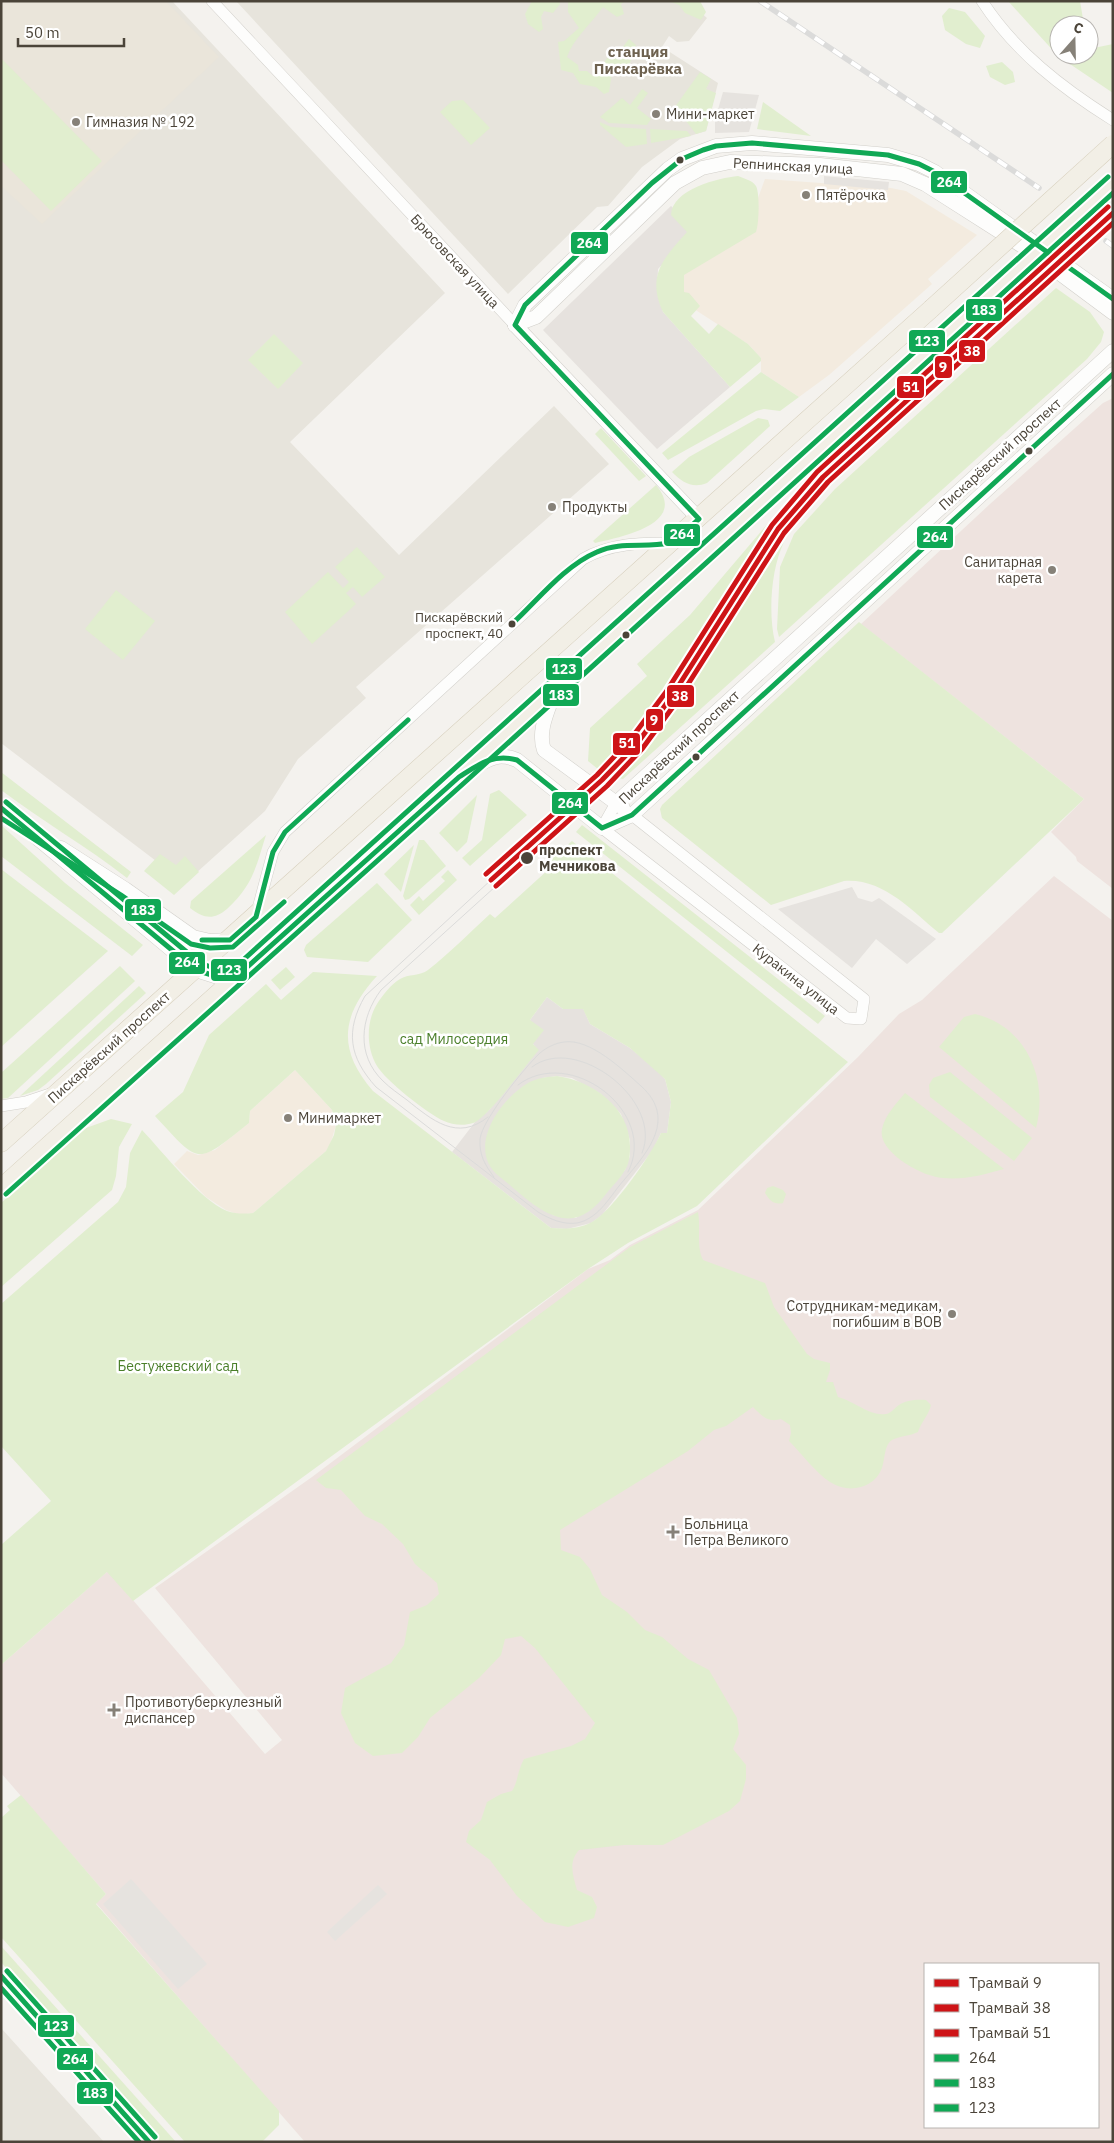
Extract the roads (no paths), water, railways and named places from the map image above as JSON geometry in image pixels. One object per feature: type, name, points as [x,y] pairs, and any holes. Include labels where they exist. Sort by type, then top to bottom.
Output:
[{"type":"main road","name":"Пискарёвский проспект","points":[[1,1143],[256,917],[1113,144]]},
{"type":"main road","points":[[1,1188],[459,777],[1113,183]]},
{"type":"street","name":"Брюсовская улица","points":[[212,1],[699,519]]},
{"type":"street","points":[[982,1],[1009,38],[1028,58],[1113,120]]},
{"type":"street","name":"Репнинская улица","points":[[515,325],[525,305],[668,169],[682,159],[703,150],[730,144],[752,143],[888,155],[920,164],[935,172],[1034,241],[1113,299]]},
{"type":"street","name":"Репнинская улица","points":[[515,325],[536,317],[675,183],[694,172],[715,164],[750,162],[888,171],[913,178],[1027,249],[1113,313]]},
{"type":"street","name":"Пискарёвский проспект","points":[[602,828],[616,803],[1113,351]]},
{"type":"street","name":"Пискарёвский проспект","points":[[602,828],[632,815],[1113,374]]},
{"type":"street","points":[[256,917],[274,852],[285,832],[583,560],[597,551],[635,543],[671,543]]},
{"type":"street","name":"Куракина улица","points":[[459,777],[494,756],[507,756],[524,765],[847,1018],[861,1019],[864,999],[632,815],[544,750],[540,740],[555,690]]},
{"type":"street","points":[[1,808],[25,826],[125,889],[193,937],[210,941],[230,940]]},
{"type":"street","points":[[25,826],[113,904],[196,970],[218,978],[235,978]]},
{"type":"street","points":[[1,1106],[26,1102],[62,1090]]},
{"type":"street","points":[[1,1976],[149,2142]]},
{"type":"tram line","name":"51","points":[[486,874],[597,775],[630,740],[666,692],[772,525],[817,472],[1108,207]]},
{"type":"tram line","name":"9","points":[[491,880],[602,780],[636,745],[672,696],[778,529],[823,477],[1113,213]]},
{"type":"tram line","name":"38","points":[[496,886],[607,786],[642,749],[678,700],[784,533],[828,482],[1113,223]]},
{"type":"tram line","points":[[488,1117],[466,1128],[455,1128],[435,1121],[426,1115],[386,1084],[374,1071],[368,1060],[365,1048],[365,1024],[374,1001],[381,990],[527,858]]},
{"type":"tram line","points":[[491,880],[365,996],[354,1021],[353,1043],[355,1054],[367,1076],[376,1087],[538,1212],[552,1219],[567,1223],[577,1223],[590,1218],[606,1203],[647,1151],[658,1125],[657,1112],[652,1099],[641,1086],[606,1056],[574,1042],[555,1044],[540,1053],[525,1070],[505,1094],[483,1130],[480,1139],[482,1155],[485,1164],[494,1177]]},
{"type":"tram line","points":[[532,1067],[550,1059],[571,1059],[592,1066],[612,1078],[628,1094],[640,1113],[645,1133],[642,1153]]},
{"type":"tram line","points":[[518,1085],[539,1075],[561,1073],[584,1079],[604,1091],[621,1108],[631,1127],[634,1149],[628,1172]]},
{"type":"railway","points":[[760,1],[1039,188]]},
{"type":"railway","points":[[1106,241],[1113,246]]},
{"type":"place","name":"Мини-маркет","points":[[656,114]]},
{"type":"place","name":"Гимназия № 192","points":[[76,122]]},
{"type":"place","name":"Пятёрочка","points":[[806,195]]},
{"type":"place","name":"Продукты","points":[[552,507]]},
{"type":"place","name":"Санитарная карета","points":[[1052,570]]},
{"type":"place","name":"Пискарёвский проспект, 40","points":[[512,624]]},
{"type":"place","name":"проспект Мечникова","points":[[527,858]]},
{"type":"place","name":"Минимаркет","points":[[288,1118]]},
{"type":"place","name":"Сотрудникам-медикам, погибшим в ВОВ","points":[[952,1314]]},
{"type":"place","name":"Больница Петра Великого","points":[[673,1532]]},
{"type":"place","name":"Противотуберкулезный диспансер","points":[[114,1710]]},
{"type":"district","name":"станция Пискарёвка","points":[[638,60]]},
{"type":"park label","name":"сад Милосердия","points":[[454,1039]]},
{"type":"park label","name":"Бестужевский сад","points":[[178,1366]]}]
